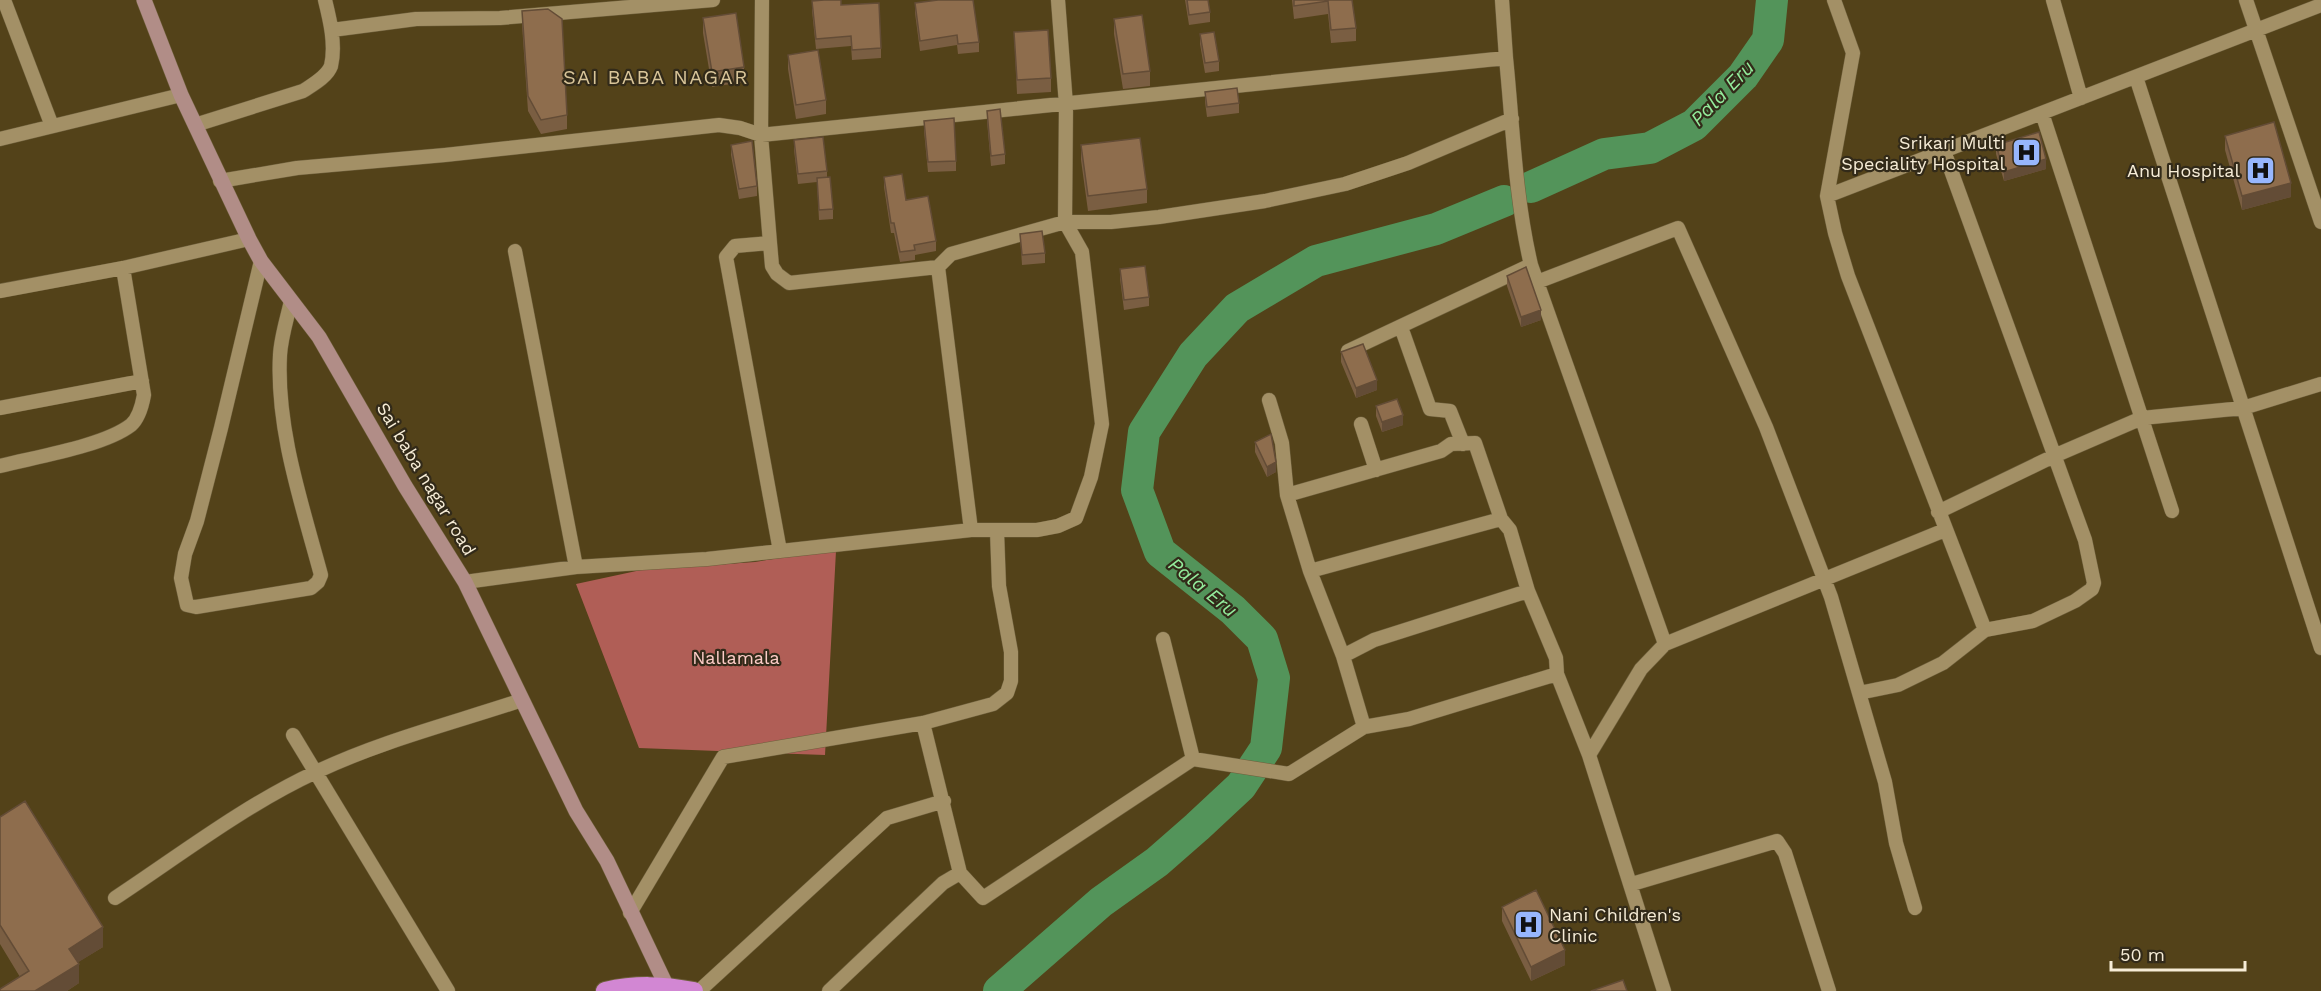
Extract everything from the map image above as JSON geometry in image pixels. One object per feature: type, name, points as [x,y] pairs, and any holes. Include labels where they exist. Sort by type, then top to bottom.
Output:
[{"type":"highway","points":[[604,991],[666,985],[694,991]]},
{"type":"main road","name":"Sai baba nagar road","points":[[144,0],[195,125],[249,239],[261,261],[319,337],[405,486],[465,582],[576,810],[607,861],[666,985]]},
{"type":"street","points":[[4,0],[52,126]]},
{"type":"street","points":[[195,125],[303,91],[319,81],[330,67],[332,30],[325,0]]},
{"type":"street","points":[[332,30],[416,19],[500,18],[713,0]]},
{"type":"street","points":[[762,0],[761,135],[772,266],[777,274],[789,284],[939,267],[951,254],[1065,222],[1112,222],[1159,217],[1265,201],[1345,184],[1408,163],[1512,119]]},
{"type":"street","points":[[465,582],[576,567],[707,559],[971,530],[997,531],[1058,526],[1076,518],[1093,468],[1102,424],[1082,252],[1065,222],[1066,105],[1058,0]]},
{"type":"street","points":[[1502,0],[1522,227],[1531,265],[1665,644]]},
{"type":"street","points":[[1834,0],[1852,53],[1827,196],[1834,233],[1848,276],[1984,630]]},
{"type":"street","points":[[2053,0],[2081,98]]},
{"type":"street","points":[[2246,0],[2321,222]]},
{"type":"street","points":[[1827,196],[2321,5]]},
{"type":"street","points":[[220,181],[297,168],[446,155],[719,125],[740,128],[761,135],[1506,58]]},
{"type":"street","points":[[2136,77],[2321,648]]},
{"type":"street","points":[[0,139],[182,95]]},
{"type":"street","points":[[2042,113],[2172,511]]},
{"type":"street","points":[[1859,693],[1898,685],[1943,663],[1984,630],[2033,621],[2092,589],[2094,583],[2085,540],[1944,151]]},
{"type":"street","points":[[1537,282],[1678,228],[1766,427],[1824,579],[1884,782],[1896,843],[1915,908]]},
{"type":"street","points":[[0,291],[123,268],[249,239]]},
{"type":"street","points":[[770,243],[735,246],[726,257],[780,550]]},
{"type":"street","points":[[515,250],[576,567]]},
{"type":"street","points":[[261,261],[197,521],[185,554],[181,578],[186,605],[196,607],[311,588],[318,582],[321,575],[291,460],[280,399],[280,353],[291,301]]},
{"type":"street","points":[[1348,351],[1531,265]]},
{"type":"street","points":[[939,267],[971,530]]},
{"type":"street","points":[[0,466],[102,440],[131,425],[140,412],[144,395],[123,268]]},
{"type":"street","points":[[1401,327],[1430,409],[1450,411],[1463,444]]},
{"type":"street","points":[[0,408],[142,381]]},
{"type":"street","points":[[1938,512],[2054,456],[2142,418],[2243,408],[2321,384]]},
{"type":"street","points":[[1269,400],[1282,443],[1287,495],[1310,571],[1343,656],[1364,727]]},
{"type":"street","points":[[1360,424],[1376,470]]},
{"type":"street","points":[[1287,495],[1441,451],[1451,444],[1474,443],[1501,519],[1510,530],[1528,591],[1556,658],[1557,674],[1589,755],[1632,884],[1664,991]]},
{"type":"street","points":[[1310,571],[1501,519]]},
{"type":"street","points":[[1589,755],[1641,669],[1665,644],[1945,530]]},
{"type":"street","points":[[630,913],[723,757],[923,723],[993,704],[1007,693],[1011,681],[1011,652],[999,586],[997,531]]},
{"type":"street","points":[[1343,656],[1374,640],[1528,591]]},
{"type":"street","points":[[1163,639],[1193,759]]},
{"type":"street","points":[[923,723],[960,873],[983,898],[1193,759],[1289,774],[1364,727],[1409,719],[1557,674]]},
{"type":"street","points":[[116,898],[257,806],[317,771],[403,738],[522,700]]},
{"type":"street","points":[[293,735],[317,771],[448,991]]},
{"type":"street","points":[[699,991],[887,818],[944,801]]},
{"type":"street","points":[[1632,884],[1777,841],[1785,853],[1829,991]]},
{"type":"street","points":[[829,991],[943,883],[960,873]]},
{"type":"green space","name":"Nallamala","points":[[836,551],[825,755],[639,748],[576,584],[641,570],[755,562]]},
{"type":"building","points":[[841,0],[841,5],[879,3],[881,48],[852,50],[851,36],[816,39],[812,1]]},
{"type":"building","points":[[938,0],[973,0],[979,42],[958,44],[957,35],[920,41],[915,3]]},
{"type":"building","points":[[1187,0],[1208,0],[1210,12],[1189,15]]},
{"type":"building","points":[[1294,0],[1352,0],[1356,28],[1331,30],[1328,1],[1294,6]]},
{"type":"building","points":[[548,9],[562,19],[567,115],[541,120],[528,96],[522,11]]},
{"type":"building","points":[[736,13],[744,67],[712,72],[703,18]]},
{"type":"building","points":[[1142,15],[1150,71],[1123,74],[1114,19]]},
{"type":"building","points":[[1048,30],[1051,78],[1017,80],[1014,32]]},
{"type":"building","points":[[1214,32],[1219,61],[1205,63],[1200,34]]},
{"type":"building","points":[[818,50],[826,100],[796,105],[788,55]]},
{"type":"building","points":[[1237,88],[1239,103],[1207,107],[1205,92]]},
{"type":"building","points":[[1000,109],[1005,154],[991,156],[987,111]]},
{"type":"building","points":[[954,118],[956,161],[928,162],[924,121]]},
{"type":"building","points":[[2274,122],[2291,183],[2242,196],[2225,136]]},
{"type":"building","points":[[2039,132],[2046,159],[2004,172],[1996,145]]},
{"type":"building","points":[[823,137],[827,171],[798,174],[794,140]]},
{"type":"building","points":[[1140,138],[1147,189],[1088,196],[1081,145]]},
{"type":"building","points":[[752,141],[757,186],[739,189],[731,145]]},
{"type":"building","points":[[902,174],[906,200],[928,196],[936,241],[914,245],[915,250],[900,252],[894,223],[891,223],[884,177]]},
{"type":"building","points":[[830,177],[833,209],[819,210],[817,178]]},
{"type":"building","points":[[1042,231],[1045,253],[1022,255],[1020,234]]},
{"type":"building","points":[[1145,266],[1149,297],[1124,300],[1120,269]]},
{"type":"building","points":[[1526,267],[1541,310],[1521,317],[1507,276]]},
{"type":"building","points":[[1363,344],[1377,380],[1356,388],[1341,352]]},
{"type":"building","points":[[1397,399],[1403,415],[1382,422],[1376,406]]},
{"type":"building","points":[[1271,434],[1276,462],[1267,467],[1255,442]]},
{"type":"building","points":[[25,801],[103,927],[69,949],[79,964],[35,991],[0,991],[29,971],[0,925],[0,817]]},
{"type":"building","points":[[1536,890],[1565,950],[1531,967],[1502,907]]},
{"type":"building","points":[[1623,980],[1627,991],[1591,991]]},
{"type":"waterway","name":"Pala Eru","points":[[1531,187],[1604,154],[1650,148],[1694,125],[1743,76],[1768,40],[1772,0]]},
{"type":"waterway","name":"Pala Eru","points":[[999,991],[1101,902],[1157,862],[1197,827],[1241,786],[1266,748],[1274,678],[1262,639],[1233,610],[1160,552],[1137,490],[1144,432],[1193,355],[1237,308],[1316,261],[1436,229],[1504,201]]},
{"type":"place","name":"Srikari Multi Speciality Hospital","points":[[2026,153]]},
{"type":"place","name":"Anu Hospital","points":[[2261,171]]},
{"type":"place","name":"Nani Children's Clinic","points":[[1528,925]]},
{"type":"district","name":"SAI BABA NAGAR","points":[[656,77]]}]
